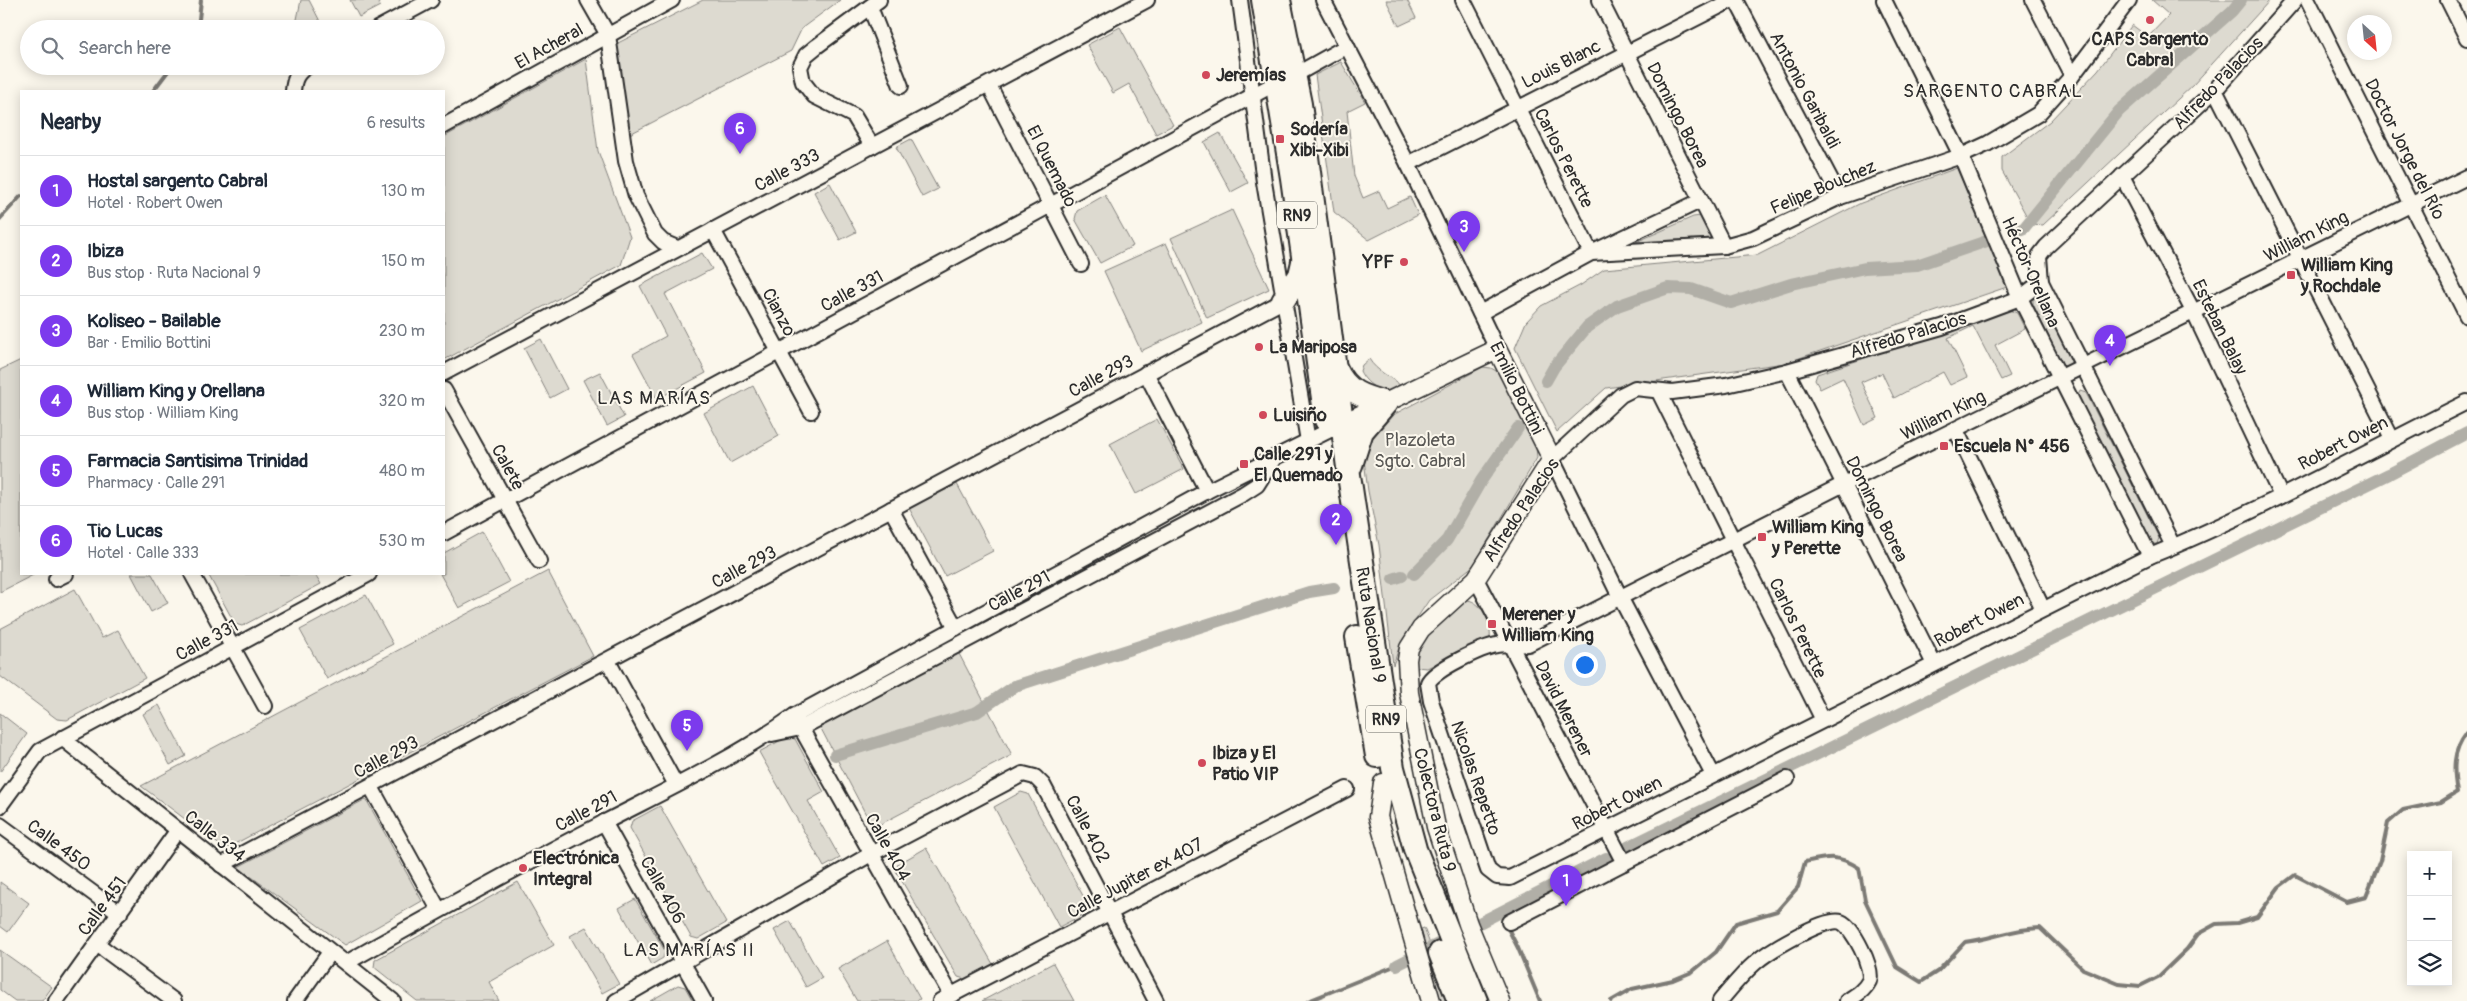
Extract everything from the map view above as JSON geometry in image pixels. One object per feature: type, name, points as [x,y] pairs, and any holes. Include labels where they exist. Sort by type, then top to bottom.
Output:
[{"type":"main road","name":"Ruta Nacional 9","points":[[1264,0],[1286,79],[1335,368],[1335,428],[1349,475],[1396,777],[1415,849],[1476,1001]]},
{"type":"main road","name":"Ruta Nacional 9","points":[[1279,0],[1303,261],[1335,428],[1368,712],[1383,783],[1413,882],[1459,1001]]},
{"type":"main road","points":[[1283,301],[1300,275],[1303,261]]},
{"type":"main road","points":[[1335,368],[1341,380],[1352,391],[1386,403],[1362,431],[1355,447],[1349,475]]},
{"type":"street","points":[[393,20],[430,0]]},
{"type":"street","points":[[588,0],[608,35],[611,71],[626,161],[636,196],[655,234],[663,242],[677,248]]},
{"type":"street","name":"El Acheral","points":[[445,125],[672,0]]},
{"type":"street","name":"Calle 333","points":[[445,372],[677,248],[990,85],[1147,0]]},
{"type":"street","points":[[1240,0],[1283,301],[1308,441]]},
{"type":"street","name":"Emilio Bottini","points":[[1323,0],[1408,164],[1620,597],[1712,775]]},
{"type":"street","name":"Carlos Perette","points":[[1463,0],[1592,253]]},
{"type":"street","name":"Domingo Borea","points":[[1600,0],[1724,246]]},
{"type":"street","name":"Louis Blanc","points":[[1408,164],[1517,107],[1732,0]]},
{"type":"street","name":"Antonio Garibaldi","points":[[1736,0],[1840,198]]},
{"type":"street","name":"Héctor Orellana","points":[[1884,0],[1961,156],[2020,298],[2150,556]]},
{"type":"street","points":[[2033,0],[2072,76]]},
{"type":"street","name":"Felipe Bouchez","points":[[1480,313],[1592,253],[1724,246],[1752,238],[1840,198],[1961,156],[2012,131],[2038,114],[2072,76],[2129,0]]},
{"type":"street","name":"Alfredo Palacios","points":[[1476,579],[1552,459],[1621,395],[1635,388],[1659,392],[1726,385],[1787,371],[1942,327],[2020,298],[2041,282],[2039,256],[2122,176],[2216,90],[2295,0]]},
{"type":"street","name":"Doctor Jorge del Río","points":[[2308,0],[2467,316]]},
{"type":"street","points":[[2448,0],[2467,38]]},
{"type":"street","points":[[872,146],[854,116],[814,96],[803,82],[800,68],[806,56],[816,46],[874,4],[901,86]]},
{"type":"street","name":"Calle 331","points":[[445,532],[1347,46]]},
{"type":"street","points":[[293,90],[294,79],[298,75]]},
{"type":"street","name":"El Quemado","points":[[990,85],[1081,264]]},
{"type":"street","points":[[2216,90],[2392,439]]},
{"type":"street","name":"Esteban Balay","points":[[2122,176],[2194,313],[2281,496]]},
{"type":"street","name":"William King","points":[[1433,675],[1486,648],[1509,644],[1528,644],[1844,484],[2303,260],[2467,177]]},
{"type":"street","points":[[1592,253],[1700,201]]},
{"type":"street","name":"Cianzo","points":[[713,230],[812,411]]},
{"type":"street","points":[[653,261],[655,234]]},
{"type":"street","name":"Héctor Orellana","points":[[2041,282],[2173,546]]},
{"type":"street","name":"Calle 293","points":[[221,865],[1283,301]]},
{"type":"street","points":[[1335,428],[1497,349]]},
{"type":"street","name":"Domingo Borea","points":[[1787,371],[1934,664]]},
{"type":"street","points":[[1146,373],[1207,491]]},
{"type":"street","name":"Calete","points":[[445,392],[539,562]]},
{"type":"street","name":"Carlos Perette","points":[[1659,392],[1822,720]]},
{"type":"street","name":"Robert Owen","points":[[1510,878],[2043,609],[2150,556],[2281,496],[2467,402]]},
{"type":"street","name":"Calle 291","points":[[797,722],[956,628],[1207,491],[1335,428]]},
{"type":"street","points":[[1956,430],[2043,609]]},
{"type":"street","name":"Calle 291","points":[[346,963],[439,910],[766,736],[797,722],[1243,494],[1257,485],[1274,458]]},
{"type":"street","points":[[891,509],[956,628]]},
{"type":"street","points":[[193,575],[265,706]]},
{"type":"street","name":"Calle 331","points":[[0,806],[40,751],[367,575]]},
{"type":"street","name":"David Merener","points":[[1476,579],[1624,863]]},
{"type":"street","name":"Colectora Ruta 9","points":[[1476,579],[1421,629],[1409,648],[1406,676],[1436,827],[1468,924],[1500,1001]]},
{"type":"street","points":[[608,661],[676,785]]},
{"type":"street","name":"Nicolas Repetto","points":[[1433,675],[1428,683],[1431,702],[1488,870],[1497,877],[1510,878]]},
{"type":"street","name":"Calle 404","points":[[797,722],[870,854],[946,998]]},
{"type":"street","name":"Calle 334","points":[[62,738],[393,1001]]},
{"type":"street","name":"Calle 402","points":[[870,854],[1014,778],[1023,774],[1035,777],[1043,785],[1156,1001]]},
{"type":"street","points":[[1509,922],[1787,778]]},
{"type":"street","points":[[1383,783],[1378,817],[1431,1001]]},
{"type":"street","points":[[371,787],[439,910]]},
{"type":"street","name":"Calle Jupiter ex 407","points":[[946,998],[1347,789]]},
{"type":"street","name":"Calle 406","points":[[604,822],[704,1001]]},
{"type":"street","name":"Calle 450","points":[[0,826],[120,913]]},
{"type":"street","name":"Calle 451","points":[[56,1001],[178,831]]},
{"type":"street","points":[[616,1001],[870,854]]},
{"type":"street","points":[[1720,1001],[1737,979],[1758,960],[1829,921],[1841,922],[1850,929],[1870,965],[1870,980],[1860,994],[1846,1001]]},
{"type":"street","points":[[97,944],[174,1001]]},
{"type":"street","points":[[295,1001],[330,952]]},
{"type":"green space","points":[[301,0],[309,0],[319,20],[297,20]]},
{"type":"green space","points":[[350,0],[377,0],[380,6],[359,17]]},
{"type":"green space","points":[[703,0],[840,0],[802,28],[791,51],[622,138],[610,47]]},
{"type":"green space","points":[[1386,0],[1407,0],[1416,18],[1399,26]]},
{"type":"green space","points":[[2152,0],[2270,0],[2193,85],[2043,225],[2031,224],[2002,171],[2002,157],[2050,121],[2098,70],[2132,25],[2148,37],[2169,15]]},
{"type":"green space","points":[[1120,27],[1173,125],[1156,134],[1129,84],[1113,93],[1087,45]]},
{"type":"green space","points":[[586,59],[598,151],[630,237],[621,265],[445,359],[445,136]]},
{"type":"green space","points":[[1341,62],[1365,102],[1347,111],[1354,176],[1363,198],[1379,191],[1387,208],[1410,197],[1418,215],[1369,240],[1334,212],[1315,75]]},
{"type":"green space","points":[[1220,133],[1248,183],[1231,192],[1204,142]]},
{"type":"green space","points":[[911,139],[938,189],[922,197],[896,147]]},
{"type":"green space","points":[[1957,168],[2007,287],[1785,363],[1606,388],[1557,432],[1515,348],[1526,322],[1541,306],[1581,285],[1604,269],[1758,255],[1861,203]]},
{"type":"green space","points":[[830,183],[856,232],[840,240],[814,192]]},
{"type":"green space","points":[[1105,195],[1133,246],[1100,263],[1075,219],[1077,211]]},
{"type":"green space","points":[[1232,210],[1269,289],[1207,318],[1171,238]]},
{"type":"green space","points":[[1701,216],[1715,238],[1636,242],[1693,217]]},
{"type":"green space","points":[[1166,243],[1202,322],[1141,351],[1104,271]]},
{"type":"green space","points":[[702,253],[712,269],[665,294],[706,373],[657,399],[633,354],[666,336],[640,286]]},
{"type":"green space","points":[[2039,297],[2071,359],[2071,364],[2066,367],[2062,364],[2033,304],[2033,299]]},
{"type":"green space","points":[[2009,310],[2017,313],[2025,329],[1995,345],[2010,376],[2001,380],[1973,326],[1948,338],[1967,377],[1950,385],[1943,372],[1894,398],[1882,373],[1861,382],[1878,418],[1864,425],[1843,378],[1820,389],[1815,380],[1817,374]]},
{"type":"green space","points":[[541,339],[567,389],[550,398],[524,348]]},
{"type":"green space","points":[[1369,359],[1380,371],[1401,386],[1395,389],[1383,390],[1367,381],[1360,371],[1362,365]]},
{"type":"green space","points":[[20,360],[20,575],[33,575],[0,592],[0,370]]},
{"type":"green space","name":"Plazoleta Sgto. Cabral","points":[[1483,367],[1491,368],[1503,375],[1536,447],[1537,458],[1473,566],[1429,600],[1401,642],[1393,665],[1379,545],[1364,460],[1372,439],[1393,415]]},
{"type":"green space","points":[[600,372],[624,417],[607,426],[583,380]]},
{"type":"green space","points":[[753,386],[779,436],[730,463],[704,413]]},
{"type":"green space","points":[[2080,391],[2086,393],[2159,538],[2157,544],[2152,544],[2077,398]]},
{"type":"green space","points":[[1157,419],[1184,469],[1136,494],[1110,444]]},
{"type":"green space","points":[[957,484],[993,551],[945,576],[909,508]]},
{"type":"green space","points":[[482,532],[509,582],[459,608],[441,575],[445,575],[445,552]]},
{"type":"green space","points":[[548,571],[593,656],[225,849],[141,786]]},
{"type":"green space","points":[[132,575],[153,575],[168,603],[151,612]]},
{"type":"green space","points":[[209,575],[316,575],[321,584],[242,626],[235,624]]},
{"type":"green space","points":[[75,589],[102,638],[118,630],[145,678],[67,720],[57,719],[0,676],[0,629]]},
{"type":"green space","points":[[366,595],[393,644],[327,679],[300,630]]},
{"type":"green space","points":[[1464,600],[1470,600],[1480,607],[1487,619],[1490,638],[1427,668],[1416,667],[1416,652],[1424,638]]},
{"type":"green space","points":[[956,648],[1012,755],[873,828],[817,721]]},
{"type":"green space","points":[[159,705],[186,756],[170,765],[143,714]]},
{"type":"green space","points":[[0,713],[27,734],[0,772]]},
{"type":"green space","points":[[787,737],[795,739],[824,792],[808,801],[840,858],[824,867],[759,752]]},
{"type":"green space","points":[[1021,792],[1028,794],[1088,905],[1086,913],[1059,927],[994,807]]},
{"type":"green space","points":[[366,799],[422,901],[345,945],[238,867]]},
{"type":"green space","points":[[660,806],[726,923],[698,939],[691,937],[630,828],[632,821]]},
{"type":"green space","points":[[926,848],[993,964],[965,979],[958,977],[896,871],[898,864]]},
{"type":"green space","points":[[0,882],[29,903],[8,932],[0,926]]},
{"type":"green space","points":[[518,882],[554,945],[489,982],[499,1001],[417,1001],[374,967],[375,960]]},
{"type":"green space","points":[[635,899],[665,951],[663,958],[651,965],[619,908]]},
{"type":"green space","points":[[790,921],[822,978],[806,987],[774,930]]},
{"type":"green space","points":[[586,927],[619,984],[602,993],[570,936]]},
{"type":"green space","points":[[1424,928],[1451,1001],[1438,1001],[1421,929]]},
{"type":"green space","points":[[887,941],[920,999],[916,1001],[857,1001],[838,969]]},
{"type":"green space","points":[[0,950],[52,987],[42,1001],[15,1001],[0,990]]},
{"type":"green space","points":[[1053,963],[1074,1001],[982,1001]]},
{"type":"green space","points":[[678,985],[685,987],[693,1001],[650,1001]]},
{"type":"waterway","points":[[199,20],[201,0]]},
{"type":"waterway","points":[[2017,231],[2024,228],[2119,111],[2232,11],[2241,0]]},
{"type":"waterway","points":[[154,90],[165,75]]},
{"type":"waterway","points":[[0,219],[20,197]]},
{"type":"waterway","points":[[1546,381],[1554,367],[1587,327],[1617,306],[1668,288],[1691,289],[1731,303],[1791,284],[1865,268],[1917,265],[1987,241]]},
{"type":"waterway","points":[[1414,574],[1447,540],[1481,481],[1518,428]]},
{"type":"waterway","points":[[1628,847],[2389,474],[2467,433]]},
{"type":"waterway","points":[[1393,579],[1402,576]]},
{"type":"waterway","points":[[835,755],[977,712],[1015,686],[1309,592],[1334,588]]},
{"type":"waterway","points":[[1611,1001],[1632,989],[1673,980],[1692,972],[1716,952],[1736,923],[1777,911],[1798,887],[1805,862],[1826,858],[1845,860],[1859,868],[1865,900],[1897,967],[1921,982],[1938,971],[1965,942],[2020,930],[2040,928],[2083,969],[2119,984],[2140,986],[2158,977],[2187,949],[2198,934],[2216,924],[2237,923],[2257,917],[2279,887],[2295,875],[2347,902],[2366,897],[2380,861],[2388,823],[2403,810],[2441,802],[2457,792],[2455,776],[2456,754],[2467,732]]},
{"type":"waterway","points":[[1397,965],[1606,858]]},
{"type":"waterway","points":[[1500,913],[1518,948],[1540,1001]]},
{"type":"waterway","points":[[1308,1001],[1397,965]]},
{"type":"place","name":"CAPS Sargento Cabral","points":[[2150,20]]},
{"type":"place","name":"Jeremías","points":[[1206,75]]},
{"type":"place","name":"Sodería Xibi-Xibi","points":[[1280,139]]},
{"type":"place","name":"Tio Lucas","points":[[740,154]]},
{"type":"place","name":"Koliseo - Bailable","points":[[1464,252]]},
{"type":"place","name":"YPF","points":[[1404,262]]},
{"type":"place","name":"William King y Rochdale","points":[[2291,275]]},
{"type":"place","name":"La Mariposa","points":[[1259,347]]},
{"type":"place","name":"William King y Orellana","points":[[2110,366]]},
{"type":"place","name":"Luisiño","points":[[1263,415]]},
{"type":"place","name":"Escuela N° 456","points":[[1944,446]]},
{"type":"place","name":"Calle 291 y El Quemado","points":[[1244,464]]},
{"type":"place","name":"William King y Perette","points":[[1762,537]]},
{"type":"place","name":"Ibiza","points":[[1336,545]]},
{"type":"place","name":"Merener y William King","points":[[1492,624]]},
{"type":"place","name":"Farmacia Santisima Trinidad","points":[[687,751]]},
{"type":"place","name":"Ibiza y El Patio VIP","points":[[1202,763]]},
{"type":"place","name":"Electrónica Integral","points":[[523,868]]},
{"type":"place","name":"Hostal sargento Cabral","points":[[1566,906]]},
{"type":"district","name":"SARGENTO CABRAL","points":[[1993,90]]},
{"type":"district","name":"LAS MARÍAS","points":[[654,397]]},
{"type":"district","name":"LAS MARÍAS II","points":[[689,949]]}]
